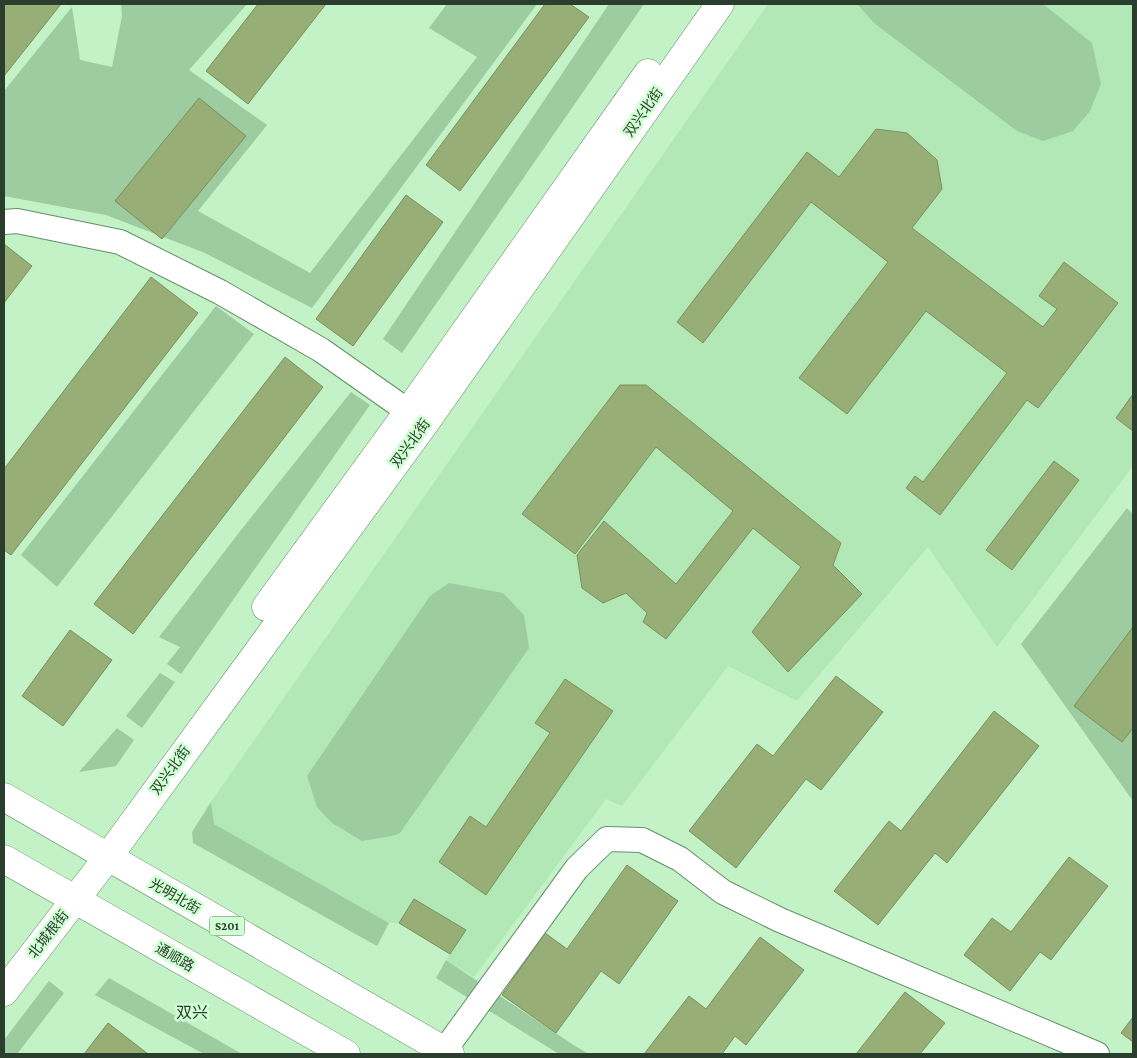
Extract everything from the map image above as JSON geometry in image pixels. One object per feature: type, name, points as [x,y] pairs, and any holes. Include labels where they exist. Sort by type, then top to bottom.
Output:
[{"type":"street","name":"双兴北街","points":[[416,417],[697,4]]},
{"type":"street","name":"双兴北街","points":[[92,863],[416,417],[720,4]]},
{"type":"street","points":[[4,222],[17,221],[120,242],[220,292],[321,350],[416,417]]},
{"type":"street","name":"光明北街","points":[[4,797],[92,863],[447,1052]]},
{"type":"street","points":[[447,1052],[577,868],[607,839],[642,840],[680,859],[723,892],[780,920],[1097,1054]]},
{"type":"street","name":"通顺路","points":[[4,859],[346,1054]]},
{"type":"street","name":"北城根街","points":[[4,992],[68,895],[92,863]]},
{"type":"street","name":"北城根街","points":[[4,966],[68,895]]},
{"type":"shaded area","points":[[121,4],[247,4],[189,70],[267,125],[198,211],[310,273],[477,57],[429,28],[447,4],[537,4],[312,308],[205,253],[106,215],[4,196],[4,91],[72,7],[80,60],[112,67],[122,16]]},
{"type":"shaded area","points":[[609,4],[644,4],[402,353],[383,339]]},
{"type":"shaded area","points":[[768,4],[1133,4],[1133,466],[997,647],[928,547],[797,701],[728,666],[622,806],[606,799],[474,977],[446,960],[465,930],[389,923],[214,824],[211,802]]},
{"type":"shaded area","points":[[857,4],[1043,4],[1092,43],[1101,84],[1090,111],[1073,131],[1043,141],[1017,131],[874,23]]},
{"type":"shaded area","points":[[216,306],[254,334],[57,587],[21,555]]},
{"type":"shaded area","points":[[351,392],[370,405],[181,674],[167,664],[180,647],[159,637]]},
{"type":"shaded area","points":[[1127,508],[1133,514],[1133,801],[1021,644]]},
{"type":"shaded area","points":[[449,583],[503,593],[524,615],[529,648],[400,833],[362,841],[332,823],[317,807],[307,776],[430,596]]},
{"type":"shaded area","points":[[160,673],[175,682],[142,728],[126,716]]},
{"type":"shaded area","points":[[117,728],[134,740],[116,766],[79,772]]},
{"type":"shaded area","points":[[211,802],[214,824],[389,923],[377,946],[193,843],[192,832]]},
{"type":"shaded area","points":[[446,960],[589,1054],[559,1054],[436,978]]},
{"type":"shaded area","points":[[109,978],[242,1054],[204,1054],[95,995]]},
{"type":"shaded area","points":[[49,981],[64,993],[17,1054],[4,1054],[4,1040]]},
{"type":"building","points":[[4,4],[61,4],[4,76]]},
{"type":"building","points":[[258,4],[326,4],[248,104],[206,71]]},
{"type":"building","points":[[545,4],[570,4],[589,17],[460,191],[426,165]]},
{"type":"building","points":[[199,98],[246,136],[162,239],[115,201]]},
{"type":"building","points":[[876,129],[907,133],[937,160],[942,189],[912,228],[1043,327],[1057,309],[1039,296],[1064,262],[1118,303],[1038,408],[1027,400],[940,515],[906,488],[915,476],[923,482],[1007,373],[926,311],[847,414],[799,378],[888,262],[811,202],[703,343],[677,322],[807,152],[839,177]]},
{"type":"building","points":[[406,195],[443,222],[353,346],[316,319]]},
{"type":"building","points":[[4,244],[32,266],[4,303]]},
{"type":"building","points":[[151,277],[198,313],[11,555],[4,550],[4,469]]},
{"type":"building","points":[[285,357],[323,387],[133,634],[94,604]]},
{"type":"building","points":[[620,385],[646,385],[841,543],[833,565],[862,594],[788,672],[752,632],[801,567],[753,528],[666,639],[643,622],[647,613],[626,593],[603,603],[582,588],[577,555],[604,521],[676,584],[733,511],[656,447],[575,554],[522,514]]},
{"type":"building","points":[[1133,394],[1133,431],[1116,418]]},
{"type":"building","points":[[1054,461],[1079,480],[1012,570],[986,550]]},
{"type":"building","points":[[1133,627],[1133,728],[1122,742],[1074,706]]},
{"type":"building","points":[[70,630],[112,660],[63,726],[22,696]]},
{"type":"building","points":[[836,676],[883,712],[821,790],[806,779],[736,868],[689,831],[757,744],[773,756]]},
{"type":"building","points":[[565,679],[613,711],[486,895],[439,862],[470,816],[486,827],[550,733],[535,723]]},
{"type":"building","points":[[994,711],[1039,746],[947,863],[935,853],[878,925],[834,891],[889,821],[901,831]]},
{"type":"building","points":[[1069,857],[1108,886],[1051,960],[1040,952],[1010,991],[964,955],[992,918],[1011,932]]},
{"type":"building","points":[[627,865],[678,901],[619,984],[601,971],[556,1033],[502,995],[545,933],[567,949]]},
{"type":"building","points":[[414,899],[466,930],[450,954],[399,923]]},
{"type":"building","points":[[760,937],[804,970],[746,1045],[735,1036],[722,1054],[644,1054],[689,996],[706,1009]]},
{"type":"building","points":[[905,992],[945,1023],[920,1054],[856,1054]]},
{"type":"building","points":[[1133,1017],[1133,1042],[1121,1033]]},
{"type":"building","points":[[108,1023],[148,1054],[84,1054]]},
{"type":"district","name":"双兴","points":[[192,1012]]}]
